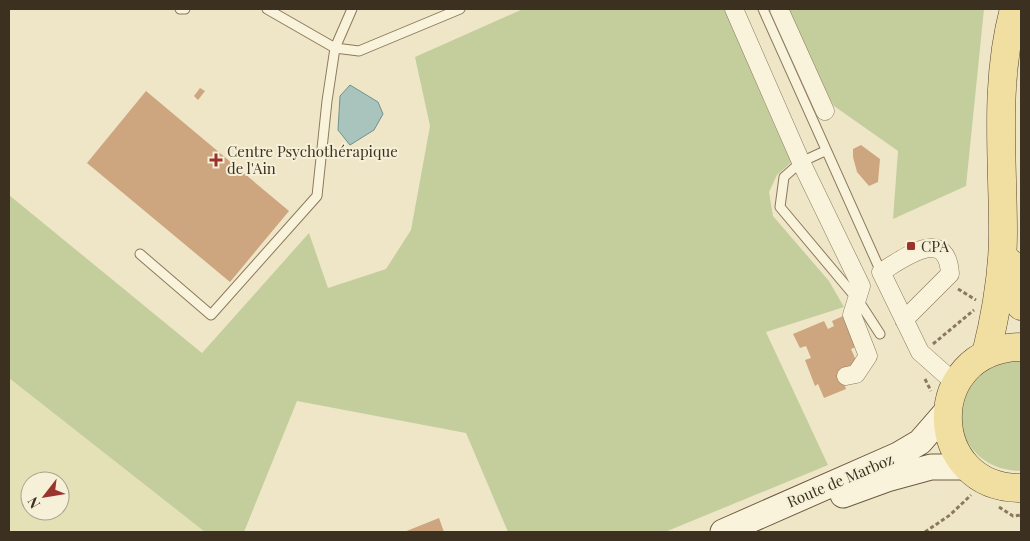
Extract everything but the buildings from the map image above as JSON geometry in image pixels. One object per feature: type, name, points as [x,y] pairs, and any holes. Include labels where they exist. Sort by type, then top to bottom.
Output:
[{"type":"main road","points":[[986,354],[998,302],[1003,234],[1000,122],[1008,30],[1014,9]]},
{"type":"main road","points":[[1003,234],[1021,306]]},
{"type":"main road","points":[[1021,347],[1007,347],[986,354],[974,362],[945,397],[949,432],[955,451],[971,479],[980,478],[995,485],[1021,488]]},
{"type":"main road","name":"Route de Marboz","points":[[723,532],[898,455],[920,442],[945,397]]},
{"type":"main road","name":"Route de Marboz","points":[[740,532],[887,478],[931,467],[971,479]]},
{"type":"street","points":[[734,9],[801,162],[861,286],[852,316],[868,356],[856,374],[846,376]]},
{"type":"street","points":[[779,9],[825,111]]},
{"type":"street","points":[[904,320],[950,274],[949,266],[940,249],[933,246],[903,258],[881,272],[904,320],[920,352],[945,397]]},
{"type":"lane","points":[[180,9],[185,9]]},
{"type":"lane","points":[[267,9],[335,48],[360,51],[460,9]]},
{"type":"lane","points":[[140,254],[211,314],[317,196],[326,101],[335,48],[352,9]]},
{"type":"lane","points":[[763,9],[825,151],[881,272]]},
{"type":"lane","points":[[825,151],[801,162],[784,177],[780,207],[858,300],[880,334]]},
{"type":"path","points":[[931,346],[978,309]]},
{"type":"path","points":[[922,374],[945,397]]},
{"type":"path","points":[[925,532],[950,515],[971,479]]},
{"type":"path","points":[[1013,516],[1021,515]]},
{"type":"shaded area","points":[[9,378],[205,532],[9,532]]},
{"type":"green space","points":[[523,9],[727,9],[796,158],[777,175],[769,192],[773,216],[829,281],[844,307],[766,332],[828,465],[665,532],[508,532],[466,433],[297,401],[244,532],[205,532],[9,378],[9,195],[202,353],[309,233],[328,288],[386,269],[411,230],[430,126],[415,57]]},
{"type":"green space","points":[[784,9],[984,9],[966,186],[893,219],[898,151],[834,106],[809,64]]},
{"type":"green space","points":[[1021,360],[1021,471],[998,467],[981,457],[968,443],[962,426],[961,407],[966,390],[979,374],[1001,362]]},
{"type":"water","points":[[350,85],[378,102],[383,114],[374,130],[350,145],[338,130],[340,96]]},
{"type":"place","name":"Centre Psychothérapique de l'Ain","points":[[216,160]]},
{"type":"place","name":"CPA","points":[[911,246]]}]
